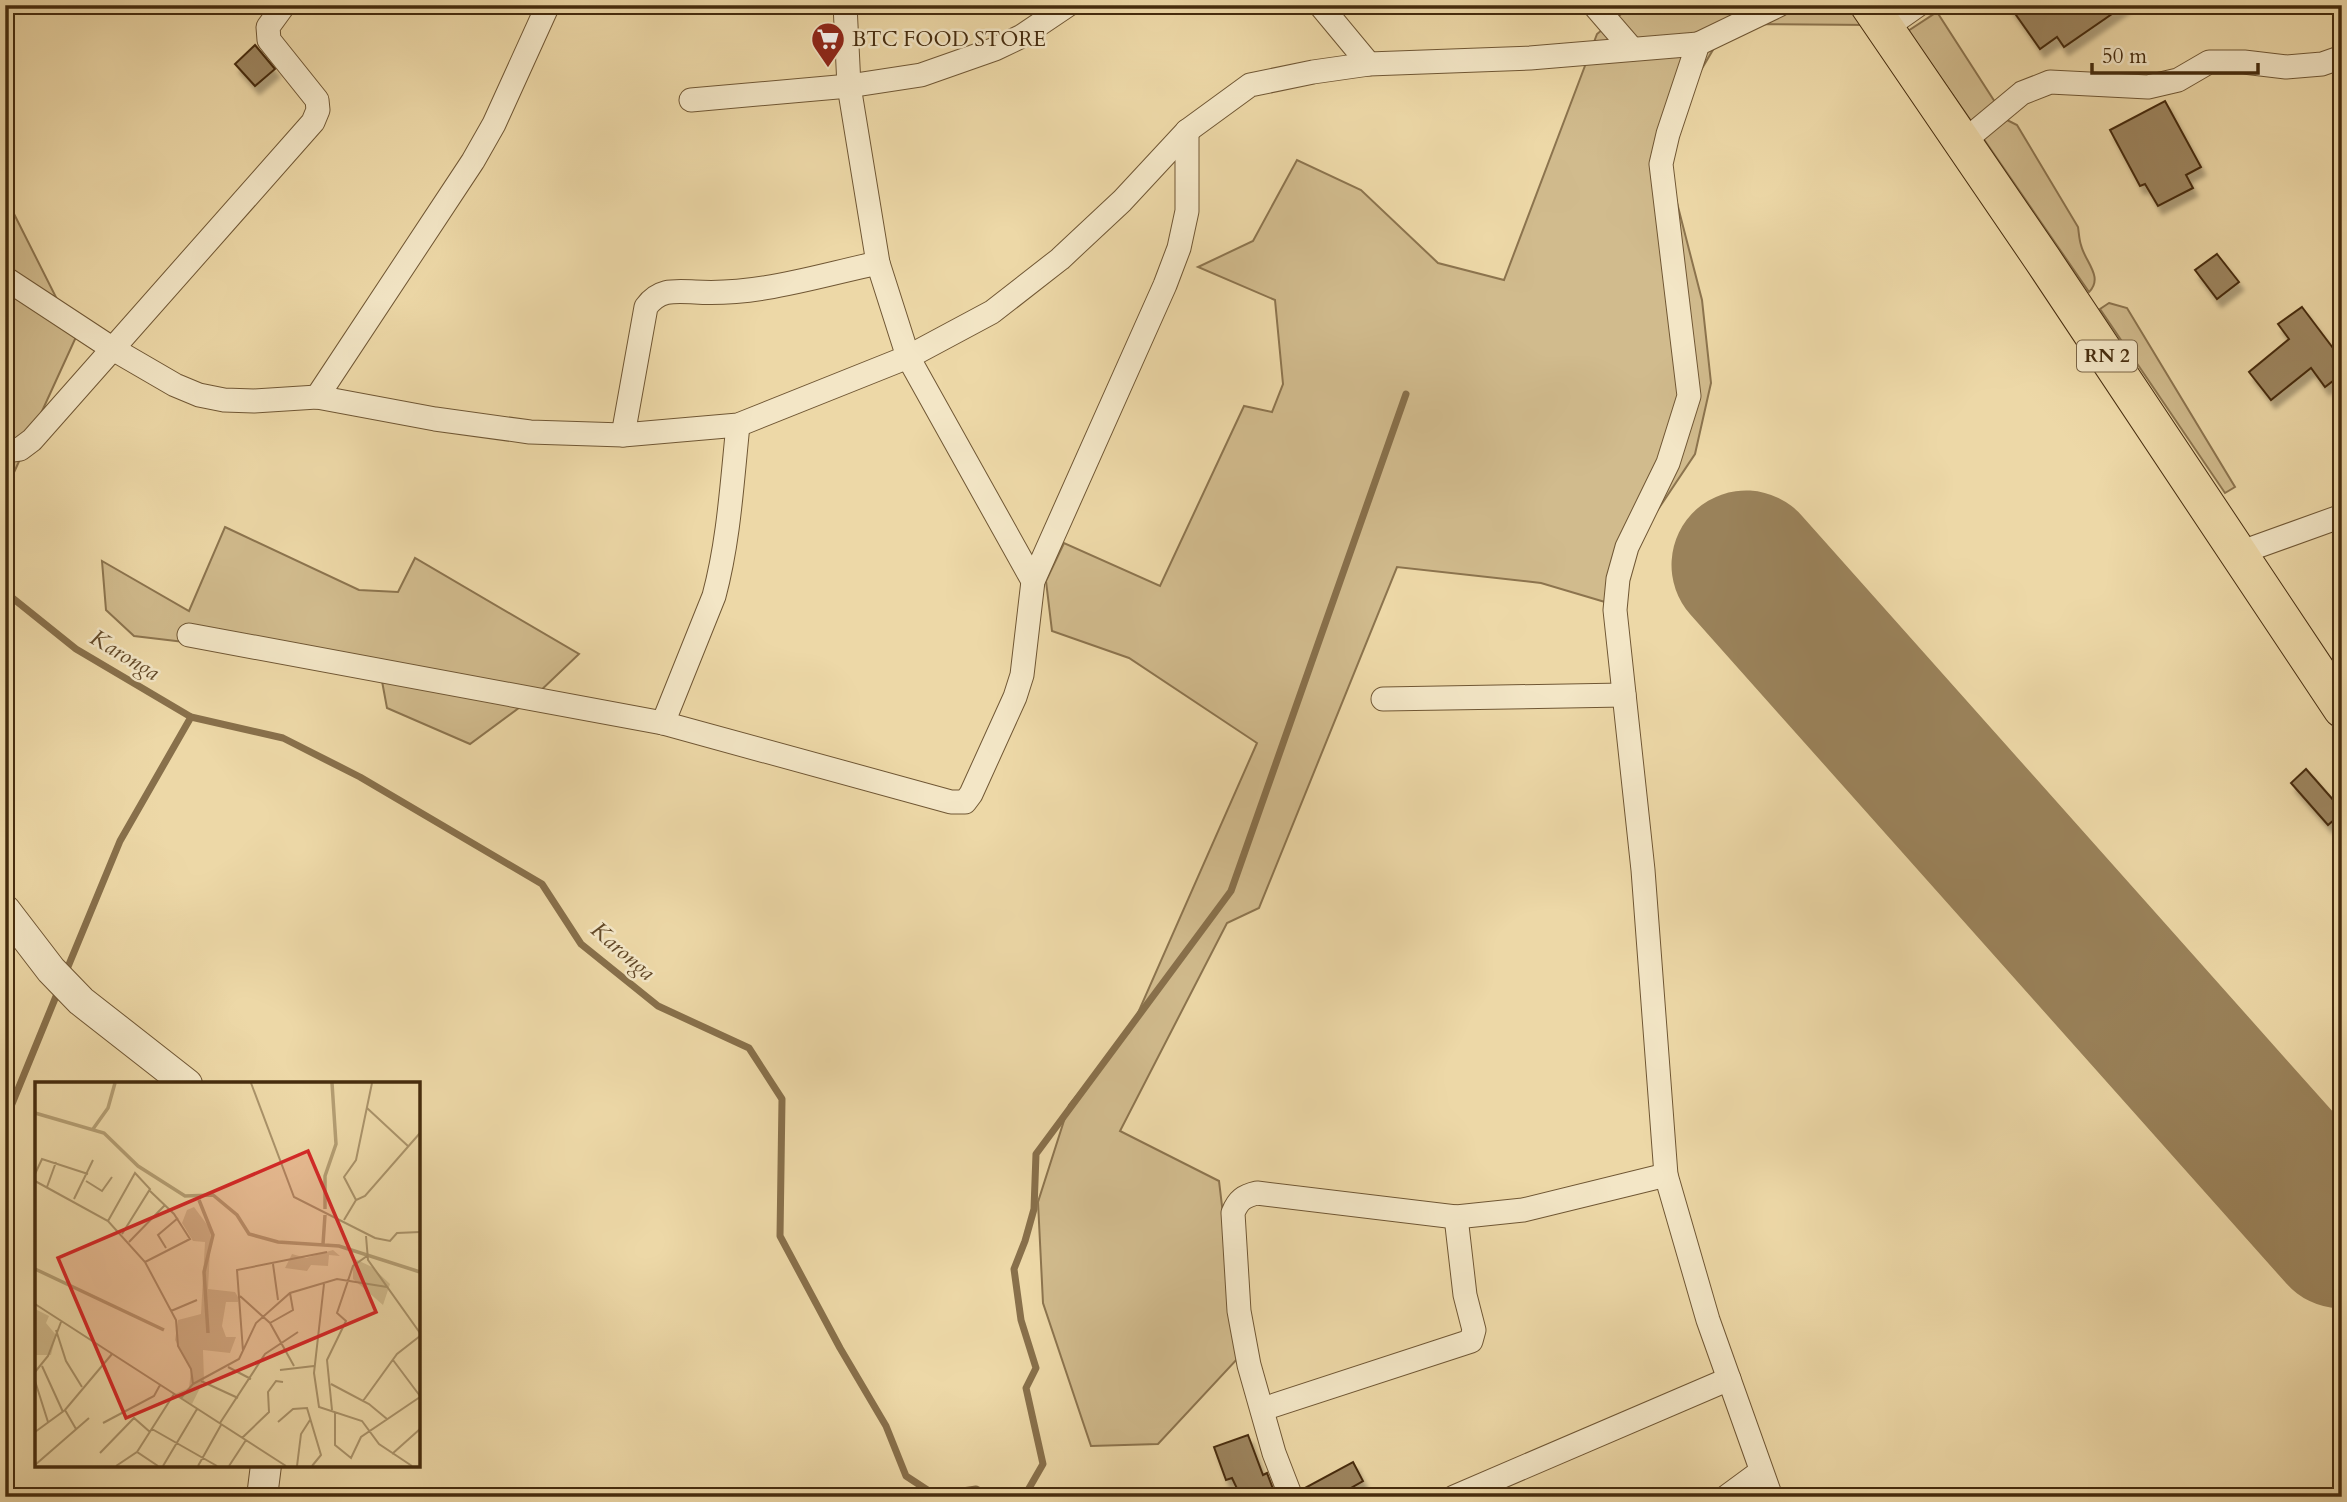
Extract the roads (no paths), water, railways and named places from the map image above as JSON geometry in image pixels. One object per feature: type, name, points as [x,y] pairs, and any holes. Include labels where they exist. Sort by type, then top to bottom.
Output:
[{"type":"main road","name":"RN 2","points":[[1877,17],[2342,709]]},
{"type":"street","points":[[5,451],[20,449],[32,440],[313,122],[318,110],[317,100],[269,40],[268,27],[284,5]]},
{"type":"street","points":[[317,397],[473,161],[494,124],[548,5]]},
{"type":"street","points":[[845,5],[849,86],[878,263],[908,357],[1033,581]]},
{"type":"street","points":[[691,100],[849,86],[921,75],[1022,36],[1068,5]]},
{"type":"street","points":[[1320,5],[1369,64]]},
{"type":"street","points":[[1594,5],[1632,49]]},
{"type":"street","points":[[5,278],[113,349],[175,385],[199,395],[224,400],[254,401],[317,397],[530,432],[623,435],[738,425],[908,357],[992,312],[1038,276],[1122,201],[1187,131],[1251,85],[1312,72],[1369,64],[1530,58],[1699,44],[1779,5]]},
{"type":"street","points":[[1877,17],[1918,5]]},
{"type":"street","points":[[1699,44],[1668,134],[1661,164],[1689,396],[1681,429],[1668,463],[1628,547],[1618,579],[1615,610],[1643,870],[1667,1175],[1709,1320],[1760,1472],[1771,1497]]},
{"type":"street","points":[[1963,142],[2022,93],[2050,82],[2148,87],[2178,80],[2209,62],[2244,62],[2286,67],[2322,64],[2342,57]]},
{"type":"street","points":[[190,635],[663,723],[951,802],[965,802],[977,782],[1023,675],[1033,581],[1180,248],[1187,211],[1187,131]]},
{"type":"street","points":[[623,435],[646,307],[653,297],[672,291],[725,294],[753,290],[878,263]]},
{"type":"street","points":[[663,723],[714,596],[724,554],[738,425]]},
{"type":"street","points":[[2239,553],[2342,516]]},
{"type":"street","points":[[1383,699],[1624,695]]},
{"type":"street","points":[[5,910],[51,970],[81,1001],[184,1082]]},
{"type":"street","points":[[1291,1497],[1274,1453],[1249,1365],[1239,1311],[1233,1213],[1237,1202],[1246,1195],[1257,1193],[1456,1217],[1523,1210],[1667,1175]]},
{"type":"street","points":[[1263,1409],[1466,1345],[1471,1341],[1474,1330],[1465,1295],[1456,1217]]},
{"type":"street","points":[[1454,1497],[1729,1379]]},
{"type":"street","points":[[262,1497],[266,1467]]},
{"type":"street","points":[[1726,1497],[1760,1472]]},
{"type":"waterway","points":[[1024,1497],[1043,1464],[1026,1388],[1036,1368],[1021,1320],[1014,1269],[1034,1209],[1036,1154],[1231,891],[1406,394]]},
{"type":"waterway","name":"Karonga","points":[[5,592],[76,649],[191,717],[283,738],[360,777],[542,884],[581,944],[658,1006],[749,1048],[782,1099],[780,1236],[840,1348],[886,1426],[906,1476],[935,1495],[976,1489],[992,1497]]},
{"type":"waterway","points":[[65,974],[120,841],[191,717]]},
{"type":"waterway","points":[[5,1121],[59,989]]},
{"type":"place","name":"BTC FOOD STORE","points":[[828,69]]}]
